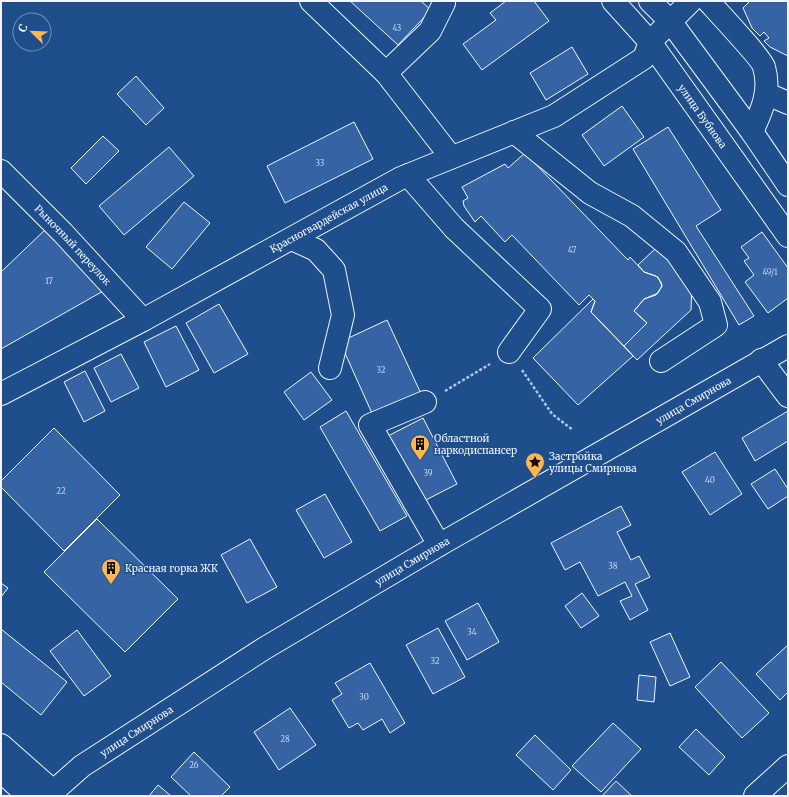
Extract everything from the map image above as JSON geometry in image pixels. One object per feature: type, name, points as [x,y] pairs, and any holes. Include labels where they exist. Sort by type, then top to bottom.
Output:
[{"type":"main road","points":[[311,1],[386,73],[452,157]]},
{"type":"main road","name":"улица Бубнова","points":[[613,1],[650,42],[788,236]]},
{"type":"main road","points":[[650,1],[670,21],[752,132],[788,185]]},
{"type":"main road","points":[[670,21],[690,1]]},
{"type":"main road","points":[[708,1],[764,65],[767,94],[763,109],[752,132]]},
{"type":"main road","points":[[386,73],[430,31],[444,3]]},
{"type":"main road","name":"Красногвардейская улица","points":[[1,394],[143,320],[408,175],[554,116],[644,58],[650,42],[670,21]]},
{"type":"main road","points":[[767,94],[788,103]]},
{"type":"main road","points":[[514,132],[590,193],[632,216],[676,252],[710,302],[716,325],[661,361]]},
{"type":"main road","name":"Рыночный переулок","points":[[1,171],[63,233],[143,320]]},
{"type":"main road","points":[[408,175],[454,228],[540,309],[509,352]]},
{"type":"main road","points":[[292,239],[316,250],[334,270],[343,314],[330,368]]},
{"type":"main road","name":"улица Смирнова","points":[[54,794],[82,766],[265,648],[439,545],[788,346]]},
{"type":"main road","points":[[762,360],[788,396]]},
{"type":"main road","points":[[425,402],[370,425],[439,545]]},
{"type":"main road","points":[[1,745],[54,794]]},
{"type":"main road","points":[[755,796],[788,766]]},
{"type":"main road","points":[[1,772],[28,796]]},
{"type":"path","points":[[425,402],[509,352],[552,414],[573,430]]},
{"type":"building","points":[[350,1],[421,1],[431,10],[398,45]]},
{"type":"building","points":[[506,1],[534,1],[549,21],[482,70],[463,44],[496,20],[490,13]]},
{"type":"building","points":[[750,1],[788,1],[788,56],[770,47],[764,41],[769,38],[764,32],[760,36],[752,28],[743,8]]},
{"type":"building","points":[[572,47],[588,74],[546,100],[530,73]]},
{"type":"building","points":[[136,76],[164,108],[146,125],[117,94]]},
{"type":"building","points":[[622,106],[644,137],[604,166],[582,135]]},
{"type":"building","points":[[354,122],[373,159],[285,203],[267,166]]},
{"type":"building","points":[[668,127],[721,210],[696,226],[754,316],[739,325],[633,149]]},
{"type":"building","points":[[103,136],[119,151],[86,184],[71,168]]},
{"type":"building","points":[[169,147],[194,176],[124,235],[99,206]]},
{"type":"building","points":[[525,153],[628,260],[630,257],[644,272],[656,276],[661,282],[662,286],[658,293],[644,299],[634,311],[647,323],[624,346],[591,312],[595,301],[589,295],[579,305],[512,235],[505,242],[481,216],[475,222],[464,206],[463,201],[468,198],[462,187],[505,164],[508,168]]},
{"type":"building","points":[[184,202],[210,223],[172,269],[146,247]]},
{"type":"building","points":[[47,228],[105,290],[1,349],[1,272]]},
{"type":"building","points":[[762,232],[788,268],[788,298],[768,313],[745,282],[754,275],[744,261],[749,258],[741,247]]},
{"type":"building","points":[[657,247],[692,284],[691,310],[637,360],[624,346],[647,323],[634,311],[644,299],[656,295],[662,286],[658,277],[644,272],[638,265]]},
{"type":"building","points":[[593,299],[595,301],[591,312],[633,356],[578,405],[533,358]]},
{"type":"building","points":[[219,304],[248,354],[214,373],[186,323]]},
{"type":"building","points":[[387,320],[423,398],[375,420],[340,342]]},
{"type":"building","points":[[176,326],[199,370],[166,387],[144,342]]},
{"type":"building","points":[[121,354],[139,388],[111,402],[94,368]]},
{"type":"building","points":[[85,371],[105,411],[84,422],[64,382]]},
{"type":"building","points":[[311,372],[332,400],[304,420],[284,392]]},
{"type":"building","points":[[346,411],[407,516],[380,531],[320,427]]},
{"type":"building","points":[[788,411],[788,441],[755,461],[742,438]]},
{"type":"building","name":"Областной наркодиспансер","points":[[423,418],[457,484],[418,504],[384,438]]},
{"type":"building","points":[[54,428],[120,495],[64,551],[1,487],[1,481]]},
{"type":"building","points":[[715,452],[742,494],[710,515],[682,472]]},
{"type":"building","points":[[775,469],[788,489],[788,496],[768,509],[751,484]]},
{"type":"building","points":[[325,494],[352,542],[324,558],[296,510]]},
{"type":"building","points":[[621,506],[631,525],[617,532],[631,560],[639,556],[650,577],[635,584],[648,610],[630,620],[620,601],[632,596],[625,582],[598,596],[580,562],[565,570],[551,543]]},
{"type":"building","name":"Красная горка ЖК","points":[[97,519],[178,599],[125,652],[44,572]]},
{"type":"building","points":[[250,539],[277,587],[247,603],[221,555]]},
{"type":"building","points":[[1,583],[8,588],[1,597]]},
{"type":"building","points":[[582,593],[599,616],[581,628],[565,606]]},
{"type":"building","points":[[478,603],[499,642],[467,660],[445,621]]},
{"type":"building","points":[[438,628],[465,677],[433,694],[406,645]]},
{"type":"building","points":[[1,629],[67,682],[41,715],[1,682]]},
{"type":"building","points":[[77,630],[111,676],[84,696],[50,651]]},
{"type":"building","points":[[670,633],[690,677],[670,686],[650,642]]},
{"type":"building","points":[[788,645],[788,692],[780,700],[756,674]]},
{"type":"building","points":[[721,662],[769,713],[742,738],[695,687]]},
{"type":"building","points":[[370,663],[405,723],[390,733],[382,719],[363,730],[358,723],[349,728],[332,700],[342,694],[335,683]]},
{"type":"building","points":[[639,675],[656,677],[654,702],[637,700]]},
{"type":"building","points":[[290,708],[316,745],[279,770],[254,732]]},
{"type":"building","points":[[613,723],[641,749],[601,792],[572,766]]},
{"type":"building","points":[[696,729],[725,757],[709,775],[679,747]]},
{"type":"building","points":[[535,735],[571,770],[553,790],[516,755]]},
{"type":"building","points":[[194,752],[230,787],[221,796],[191,796],[171,777]]},
{"type":"building","points":[[616,781],[632,796],[602,796]]},
{"type":"building","points":[[158,785],[171,796],[149,796]]},
{"type":"place","name":"Областной наркодиспансер","points":[[420,461]]},
{"type":"place","name":"Застройка улицы Смирнова","points":[[535,479]]},
{"type":"place","name":"Красная горка ЖК","points":[[111,585]]}]
